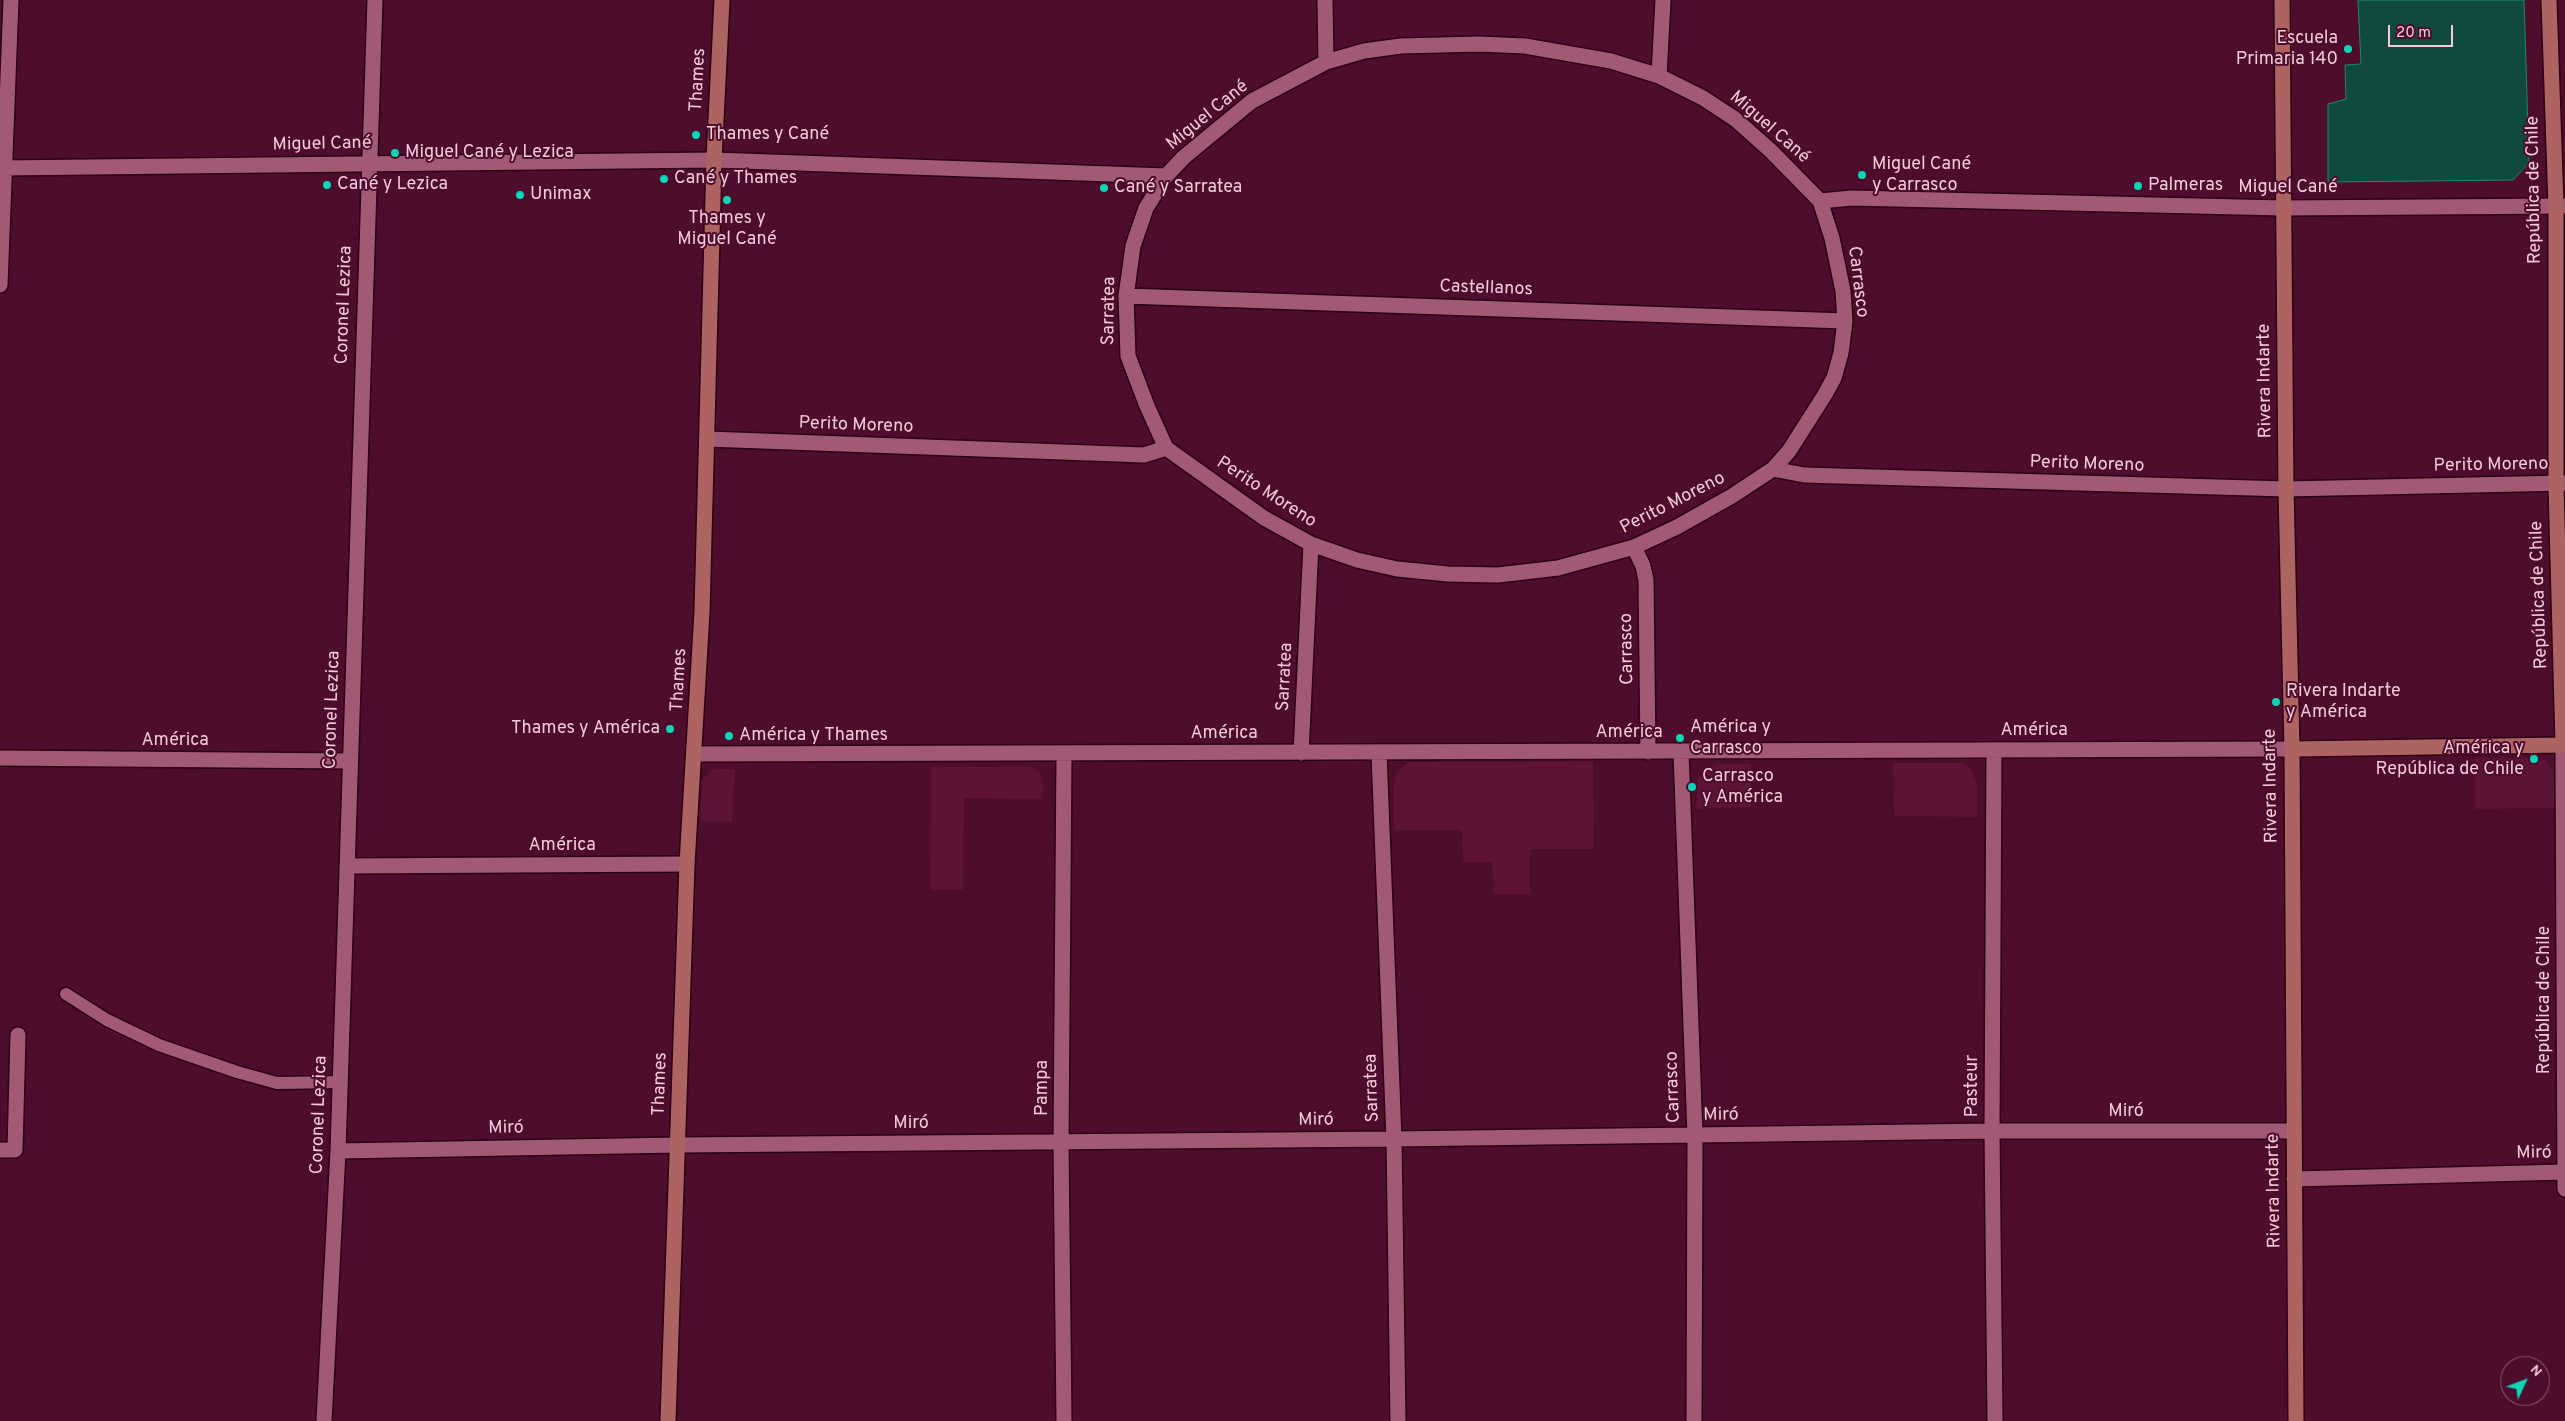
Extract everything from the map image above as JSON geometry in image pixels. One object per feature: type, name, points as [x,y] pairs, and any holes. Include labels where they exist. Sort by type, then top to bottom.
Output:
[{"type":"street","points":[[0,285],[2,168],[11,0]]},
{"type":"street","name":"Coronel Lezica","points":[[324,1421],[338,1151],[375,0]]},
{"type":"street","name":"Thames","points":[[668,1421],[687,864],[702,612],[714,160],[722,0]]},
{"type":"street","points":[[1326,0],[1326,62]]},
{"type":"street","points":[[1660,76],[1663,0]]},
{"type":"street","name":"Rivera Indarte","points":[[2282,0],[2286,489],[2292,749],[2296,1421]]},
{"type":"street","name":"República de Chile","points":[[2549,0],[2560,206],[2565,1189]]},
{"type":"street","name":"Miguel Cané","points":[[2,168],[714,160],[1166,176],[1184,157],[1252,101],[1326,62],[1364,51],[1401,46],[1480,44],[1525,46],[1564,52],[1612,61],[1660,76],[1703,98],[1735,119],[1772,151],[1820,202],[1852,198],[2283,208],[2560,206]]},
{"type":"street","name":"Sarratea","points":[[1166,176],[1146,208],[1133,246],[1126,296],[1128,356],[1147,406],[1166,448]]},
{"type":"street","name":"Carrasco","points":[[1773,468],[1807,424],[1834,378],[1841,353],[1845,321],[1839,267],[1820,202]]},
{"type":"street","name":"Castellanos","points":[[1126,296],[1845,321]]},
{"type":"street","name":"Perito Moreno","points":[[707,439],[1144,455],[1166,448],[1264,518],[1310,544],[1358,560],[1397,569],[1448,574],[1498,575],[1558,568],[1634,547],[1677,527],[1724,501],[1773,468],[1804,475],[2286,489],[2560,484]]},
{"type":"street","name":"Sarratea","points":[[1301,753],[1310,544]]},
{"type":"street","name":"Carrasco","points":[[1634,547],[1643,566],[1646,580],[1648,752]]},
{"type":"street","name":"América","points":[[694,754],[2292,749],[2564,744]]},
{"type":"street","name":"Pasteur","points":[[1994,750],[1992,1131],[1995,1421]]},
{"type":"street","name":"Carrasco","points":[[1681,752],[1695,1135],[1694,1421]]},
{"type":"street","name":"Sarratea","points":[[1379,753],[1394,1139],[1398,1421]]},
{"type":"street","name":"Pampa","points":[[1064,754],[1061,1142],[1064,1421]]},
{"type":"street","name":"América","points":[[0,758],[350,760]]},
{"type":"street","name":"América","points":[[347,866],[687,864]]},
{"type":"street","points":[[0,1150],[16,1150],[18,1035]]},
{"type":"street","name":"Miró","points":[[338,1151],[678,1145],[1394,1139],[1992,1131],[2293,1131]]},
{"type":"street","name":"Miró","points":[[2294,1178],[2565,1172]]},
{"type":"lane","points":[[66,994],[107,1020],[160,1045],[237,1072],[276,1083],[340,1082]]},
{"type":"shaded area","points":[[2475,758],[2539,758],[2545,760],[2553,772],[2555,808],[2475,809]]},
{"type":"shaded area","points":[[1593,761],[1594,849],[1530,849],[1530,894],[1494,894],[1492,862],[1463,862],[1462,830],[1394,830],[1394,783],[1396,773],[1408,762]]},
{"type":"shaded area","points":[[1893,763],[1962,763],[1971,769],[1977,784],[1977,817],[1894,816]]},
{"type":"shaded area","points":[[1718,764],[1751,764],[1751,807],[1696,809],[1698,778],[1709,767]]},
{"type":"shaded area","points":[[931,767],[1031,767],[1041,774],[1043,799],[964,798],[963,890],[930,890]]},
{"type":"shaded area","points":[[735,769],[732,822],[700,821],[702,781],[710,771]]},
{"type":"building","points":[[2358,0],[2524,0],[2529,163],[2513,180],[2328,182],[2328,104],[2346,99],[2345,65],[2361,64]]},
{"type":"place","name":"Escuela Primaria 140","points":[[2348,49]]},
{"type":"place","name":"Thames y Cané","points":[[696,135]]},
{"type":"place","name":"Miguel Cané y Lezica","points":[[395,153]]},
{"type":"place","name":"Miguel Cané y Carrasco","points":[[1862,175]]},
{"type":"place","name":"Cané y Thames","points":[[664,179]]},
{"type":"place","name":"Cané y Lezica","points":[[327,185]]},
{"type":"place","name":"Palmeras","points":[[2138,186]]},
{"type":"place","name":"Cané y Sarratea","points":[[1104,188]]},
{"type":"place","name":"Unimax","points":[[520,195]]},
{"type":"place","name":"Thames y Miguel Cané","points":[[727,200]]},
{"type":"place","name":"Rivera Indarte y América","points":[[2276,702]]},
{"type":"place","name":"Thames y América","points":[[670,729]]},
{"type":"place","name":"América y Thames","points":[[729,736]]},
{"type":"place","name":"América y Carrasco","points":[[1680,738]]},
{"type":"place","name":"América y República de Chile","points":[[2534,759]]},
{"type":"place","name":"Carrasco y América","points":[[1692,787]]}]
